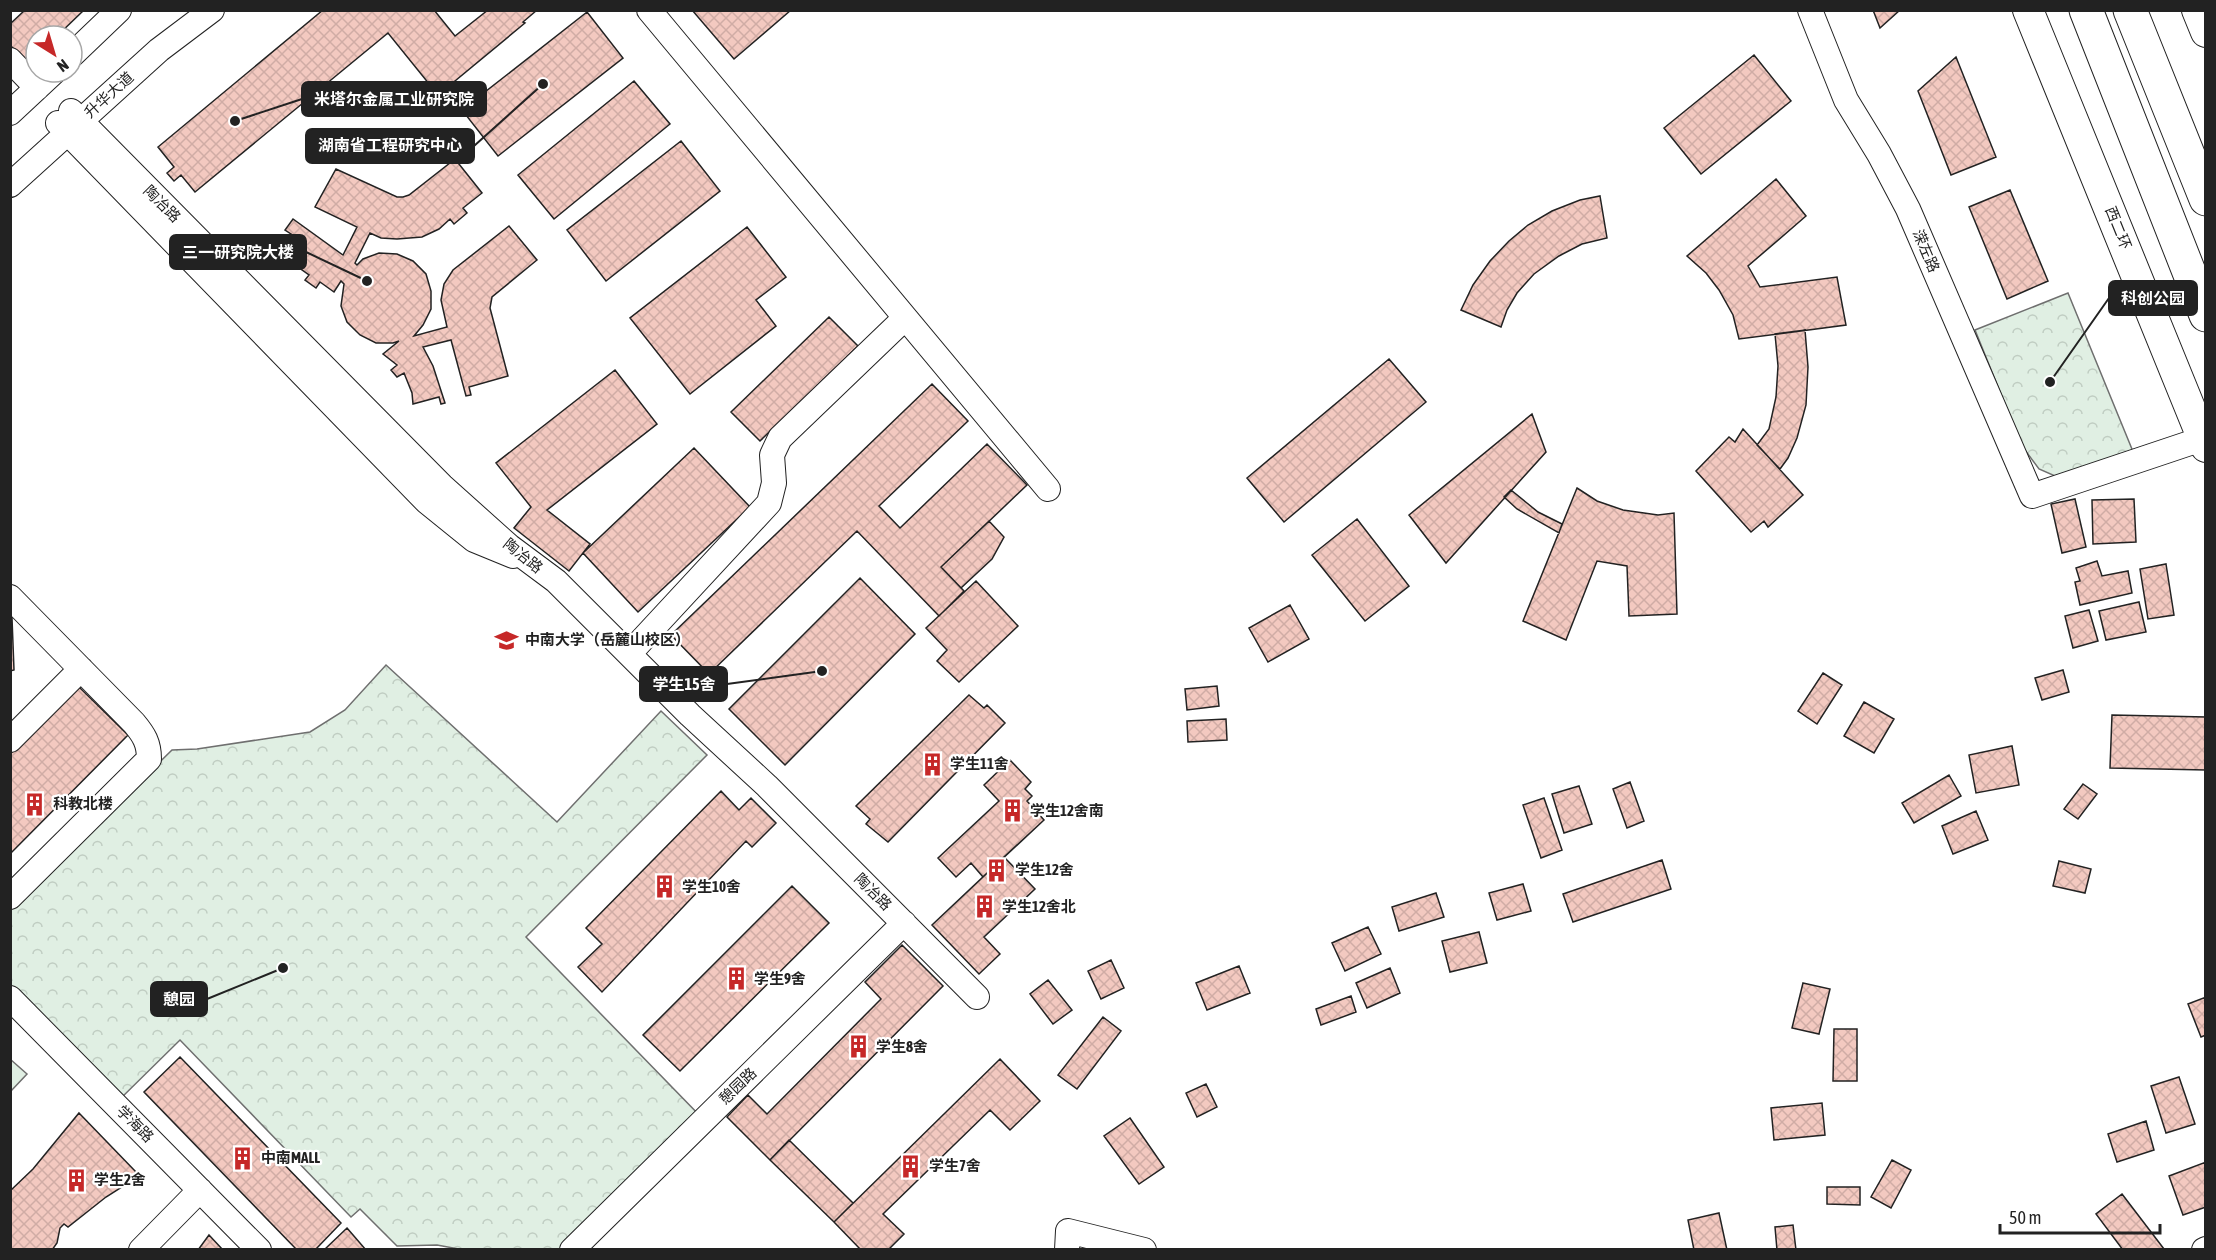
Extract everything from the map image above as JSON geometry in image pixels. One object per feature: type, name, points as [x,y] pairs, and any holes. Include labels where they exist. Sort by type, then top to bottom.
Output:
[{"type":"highway","points":[[2086,10],[2205,315]]},
{"type":"highway","points":[[2130,10],[2205,199]]},
{"type":"main road","name":"西二环","points":[[2028,10],[2204,443]]},
{"type":"main road","points":[[2197,10],[2205,32]]},
{"type":"street","points":[[84,44],[119,10]]},
{"type":"street","points":[[649,10],[1048,489]]},
{"type":"street","name":"溁左路","points":[[1810,10],[1846,100],[1879,154],[1908,209],[2032,496],[2204,443]]},
{"type":"street","name":"升华大道","points":[[10,166],[159,50],[193,13]]},
{"type":"street","points":[[10,60],[24,68]]},
{"type":"street","points":[[10,113],[42,84]]},
{"type":"street","name":"升华大道","points":[[10,185],[69,122]]},
{"type":"street","name":"陶冶路","points":[[69,122],[442,486],[530,562],[556,581],[690,715],[767,786],[977,997]]},
{"type":"street","points":[[629,654],[769,503],[774,483],[772,455],[780,438],[905,318]]},
{"type":"street","points":[[10,597],[144,735],[149,747],[149,759],[10,897]]},
{"type":"street","points":[[10,740],[81,669]]},
{"type":"street","name":"憩园路","points":[[572,1250],[904,923]]},
{"type":"street","name":"学海路","points":[[10,998],[259,1250]]},
{"type":"street","points":[[141,1250],[200,1190]]},
{"type":"street","points":[[1067,1250],[1068,1231],[1144,1250]]},
{"type":"green space","points":[[2068,293],[2134,454],[2055,476],[2039,469],[2022,446],[1975,330]]},
{"type":"green space","points":[[386,665],[557,822],[661,711],[707,755],[526,937],[704,1120],[572,1249],[464,1250],[437,1245],[397,1246],[360,1209],[351,1217],[180,1040],[115,1104],[11,998],[11,908],[172,750],[197,749],[310,732],[345,710]]},
{"type":"green space","points":[[10,1059],[27,1074],[11,1091],[10,1091]]},
{"type":"building","points":[[25,10],[84,10],[69,24],[24,24],[24,60],[10,45],[10,24]]},
{"type":"building","points":[[323,10],[434,10],[455,36],[488,10],[537,10],[523,22],[525,23],[438,95],[388,33],[195,192],[181,175],[174,181],[167,173],[174,167],[158,147]]},
{"type":"building","points":[[692,10],[791,10],[734,59]]},
{"type":"building","points":[[1873,10],[1900,10],[1880,28]]},
{"type":"building","points":[[587,12],[623,58],[498,156],[462,110]]},
{"type":"building","points":[[1754,55],[1791,101],[1701,174],[1664,128]]},
{"type":"building","points":[[1956,57],[1996,157],[1951,175],[1918,91]]},
{"type":"building","points":[[634,81],[670,124],[554,219],[518,175]]},
{"type":"building","points":[[681,141],[720,191],[606,281],[567,230]]},
{"type":"building","points":[[455,159],[482,193],[463,208],[467,213],[454,224],[450,219],[439,229],[422,237],[381,238],[370,233],[355,263],[357,265],[363,259],[379,253],[397,254],[413,261],[426,274],[431,291],[431,309],[414,336],[447,327],[441,300],[444,284],[453,270],[509,226],[537,260],[492,297],[490,308],[508,376],[469,387],[471,395],[466,396],[451,340],[423,347],[433,366],[445,403],[441,404],[439,397],[413,404],[412,393],[404,373],[397,377],[391,370],[397,365],[383,354],[399,341],[376,343],[360,335],[347,322],[341,306],[344,284],[341,281],[334,292],[320,282],[316,288],[305,280],[309,275],[281,255],[294,236],[285,230],[293,219],[343,255],[357,227],[315,207],[336,169],[397,197],[403,197],[409,195]]},
{"type":"building","points":[[1776,179],[1806,216],[1748,266],[1760,287],[1837,277],[1846,325],[1739,339],[1733,315],[1719,290],[1706,273],[1687,256]]},
{"type":"building","points":[[2010,190],[2048,281],[2007,299],[1969,207]]},
{"type":"building","points":[[1600,196],[1607,238],[1582,244],[1559,256],[1534,274],[1517,293],[1507,310],[1501,327],[1461,310],[1473,285],[1490,261],[1528,225],[1552,211],[1580,200]]},
{"type":"building","points":[[747,227],[786,277],[756,300],[776,326],[690,394],[630,318]]},
{"type":"building","points":[[829,317],[858,346],[760,441],[731,412]]},
{"type":"building","points":[[1805,330],[1808,367],[1806,405],[1797,438],[1780,469],[1757,445],[1769,429],[1776,397],[1778,366],[1775,334]]},
{"type":"building","points":[[1389,359],[1426,402],[1284,522],[1247,478]]},
{"type":"building","points":[[615,370],[657,424],[547,510],[590,544],[569,571],[514,528],[531,507],[496,463]]},
{"type":"building","points":[[932,384],[968,421],[879,506],[900,528],[987,444],[1027,485],[941,567],[964,591],[939,616],[857,531],[709,674],[671,635]]},
{"type":"building","points":[[1532,414],[1546,452],[1446,563],[1409,515]]},
{"type":"building","points":[[1743,429],[1803,495],[1768,527],[1764,521],[1751,532],[1696,471],[1729,437],[1735,442]]},
{"type":"building","points":[[694,448],[750,507],[638,612],[583,553]]},
{"type":"building","points":[[1577,488],[1597,501],[1623,510],[1658,515],[1674,513],[1677,614],[1629,616],[1627,566],[1597,561],[1566,640],[1523,621]]},
{"type":"building","points":[[1511,490],[1538,512],[1562,524],[1559,533],[1517,509],[1504,497]]},
{"type":"building","points":[[2075,499],[2086,547],[2062,553],[2051,504]]},
{"type":"building","points":[[2134,499],[2136,542],[2093,544],[2092,500]]},
{"type":"building","points":[[1357,519],[1409,586],[1365,621],[1312,555]]},
{"type":"building","points":[[989,521],[1004,537],[992,559],[961,588],[941,567]]},
{"type":"building","points":[[2097,561],[2102,576],[2128,571],[2132,593],[2080,605],[2075,582],[2080,581],[2076,568]]},
{"type":"building","points":[[2166,564],[2174,615],[2148,619],[2140,569]]},
{"type":"building","points":[[860,578],[915,634],[785,765],[729,709]]},
{"type":"building","points":[[976,581],[1018,626],[959,682],[937,661],[947,650],[926,628]]},
{"type":"building","points":[[2139,602],[2146,632],[2106,640],[2099,611]]},
{"type":"building","points":[[1290,605],[1309,639],[1268,662],[1249,628]]},
{"type":"building","points":[[2089,610],[2098,641],[2073,648],[2065,616]]},
{"type":"building","points":[[12,618],[14,670],[10,671],[10,619]]},
{"type":"building","points":[[2063,670],[2069,692],[2042,700],[2035,678]]},
{"type":"building","points":[[1823,673],[1842,685],[1817,724],[1798,711]]},
{"type":"building","name":"科教北楼","points":[[78,686],[128,735],[10,854],[10,754]]},
{"type":"building","points":[[1217,686],[1219,706],[1187,710],[1185,689]]},
{"type":"building","name":"学生11舍","points":[[969,695],[984,708],[987,705],[1005,723],[888,842],[866,824],[870,819],[856,806]]},
{"type":"building","points":[[1864,702],[1894,719],[1874,753],[1844,736]]},
{"type":"building","points":[[2112,715],[2206,717],[2206,770],[2110,768]]},
{"type":"building","points":[[1226,719],[1227,740],[1188,742],[1187,721]]},
{"type":"building","points":[[2012,746],[2019,785],[1976,793],[1969,755]]},
{"type":"building","name":"学生12舍","points":[[1010,760],[1031,782],[1025,789],[1032,796],[1027,801],[1044,820],[1004,857],[1035,889],[984,937],[1000,954],[979,974],[932,925],[983,877],[971,863],[956,877],[938,858],[999,801],[984,785]]},
{"type":"building","name":"学生12舍南","points":[[1010,760],[1031,782],[1025,789],[1032,796],[1027,801],[1044,820],[983,877],[971,863],[956,877],[938,858],[999,801],[984,785]]},
{"type":"building","points":[[1949,775],[1961,796],[1914,823],[1902,803]]},
{"type":"building","points":[[1630,782],[1644,821],[1627,828],[1613,789]]},
{"type":"building","points":[[2083,784],[2097,794],[2078,819],[2064,809]]},
{"type":"building","points":[[1579,786],[1592,824],[1564,833],[1552,794]]},
{"type":"building","name":"学生10舍","points":[[721,791],[739,810],[751,798],[776,823],[752,847],[746,841],[602,992],[578,967],[602,944],[586,928]]},
{"type":"building","points":[[1544,798],[1562,850],[1541,858],[1523,805]]},
{"type":"building","points":[[1976,811],[1988,840],[1953,854],[1942,826]]},
{"type":"building","name":"学生12舍北","points":[[1004,857],[1035,889],[984,937],[1000,954],[979,974],[932,925]]},
{"type":"building","points":[[1662,860],[1671,889],[1573,922],[1563,894]]},
{"type":"building","points":[[2059,861],[2091,869],[2085,893],[2053,886]]},
{"type":"building","points":[[1523,884],[1531,911],[1497,920],[1489,893]]},
{"type":"building","name":"学生9舍","points":[[792,886],[829,923],[680,1071],[643,1035]]},
{"type":"building","points":[[1436,893],[1444,917],[1399,931],[1392,907]]},
{"type":"building","points":[[1368,927],[1381,954],[1345,971],[1332,943]]},
{"type":"building","points":[[1479,932],[1487,963],[1450,972],[1442,941]]},
{"type":"building","name":"学生8舍","points":[[902,945],[943,986],[770,1160],[727,1117],[748,1095],[767,1114],[881,999],[865,982]]},
{"type":"building","points":[[1111,960],[1124,988],[1101,999],[1088,971]]},
{"type":"building","points":[[1239,966],[1250,993],[1207,1010],[1196,983]]},
{"type":"building","points":[[1390,968],[1400,993],[1367,1008],[1356,983]]},
{"type":"building","points":[[1048,980],[1072,1010],[1053,1024],[1030,994]]},
{"type":"building","points":[[1803,983],[1830,989],[1819,1034],[1792,1028]]},
{"type":"building","points":[[1351,996],[1356,1012],[1321,1025],[1316,1009]]},
{"type":"building","points":[[2206,997],[2206,1035],[2201,1037],[2188,1004]]},
{"type":"building","points":[[1103,1017],[1121,1031],[1077,1089],[1058,1075]]},
{"type":"building","points":[[1834,1029],[1857,1029],[1857,1081],[1833,1081]]},
{"type":"building","name":"中南MALL","points":[[180,1057],[341,1223],[315,1250],[297,1250],[144,1092]]},
{"type":"building","name":"学生7舍","points":[[1000,1059],[1040,1101],[1010,1130],[990,1110],[883,1214],[904,1234],[888,1250],[861,1250],[834,1222]]},
{"type":"building","points":[[2179,1077],[2195,1124],[2166,1133],[2151,1086]]},
{"type":"building","points":[[1206,1084],[1217,1107],[1197,1117],[1186,1093]]},
{"type":"building","points":[[1822,1103],[1825,1135],[1774,1140],[1771,1108]]},
{"type":"building","name":"学生2舍","points":[[79,1113],[136,1172],[122,1187],[68,1227],[64,1224],[60,1228],[57,1243],[52,1250],[10,1250],[10,1191],[33,1169]]},
{"type":"building","points":[[1130,1118],[1164,1167],[1139,1184],[1104,1136]]},
{"type":"building","points":[[2146,1121],[2154,1150],[2117,1162],[2108,1134]]},
{"type":"building","points":[[789,1140],[853,1203],[834,1222],[770,1160]]},
{"type":"building","points":[[1892,1160],[1911,1170],[1891,1208],[1871,1197]]},
{"type":"building","points":[[2206,1162],[2206,1207],[2183,1215],[2169,1176]]},
{"type":"building","points":[[1827,1187],[1860,1187],[1860,1205],[1827,1204]]},
{"type":"building","points":[[2122,1194],[2163,1250],[2123,1250],[2096,1214]]},
{"type":"building","points":[[1719,1213],[1727,1250],[1694,1250],[1688,1220]]},
{"type":"building","points":[[1793,1225],[1796,1250],[1777,1250],[1775,1227]]},
{"type":"building","points":[[347,1228],[366,1250],[324,1250]]},
{"type":"building","points":[[209,1235],[223,1250],[198,1250]]},
{"type":"place","name":"湖南省工程研究中心","points":[[543,84]]},
{"type":"place","name":"米塔尔金属工业研究院","points":[[235,121]]},
{"type":"place","name":"三一研究院大楼","points":[[367,281]]},
{"type":"place","name":"科创公园","points":[[2050,382]]},
{"type":"place","name":"中南大学（岳麓山校区）","points":[[507,640]]},
{"type":"place","name":"学生15舍","points":[[822,671]]},
{"type":"place","name":"学生11舍","points":[[932,764]]},
{"type":"place","name":"科教北楼","points":[[35,804]]},
{"type":"place","name":"学生12舍南","points":[[1012,811]]},
{"type":"place","name":"学生12舍","points":[[997,870]]},
{"type":"place","name":"学生10舍","points":[[664,887]]},
{"type":"place","name":"学生12舍北","points":[[984,907]]},
{"type":"place","name":"憩园","points":[[283,968]]},
{"type":"place","name":"学生9舍","points":[[736,979]]},
{"type":"place","name":"学生8舍","points":[[858,1047]]},
{"type":"place","name":"中南MALL","points":[[243,1158]]},
{"type":"place","name":"学生7舍","points":[[911,1166]]},
{"type":"place","name":"学生2舍","points":[[76,1180]]}]
